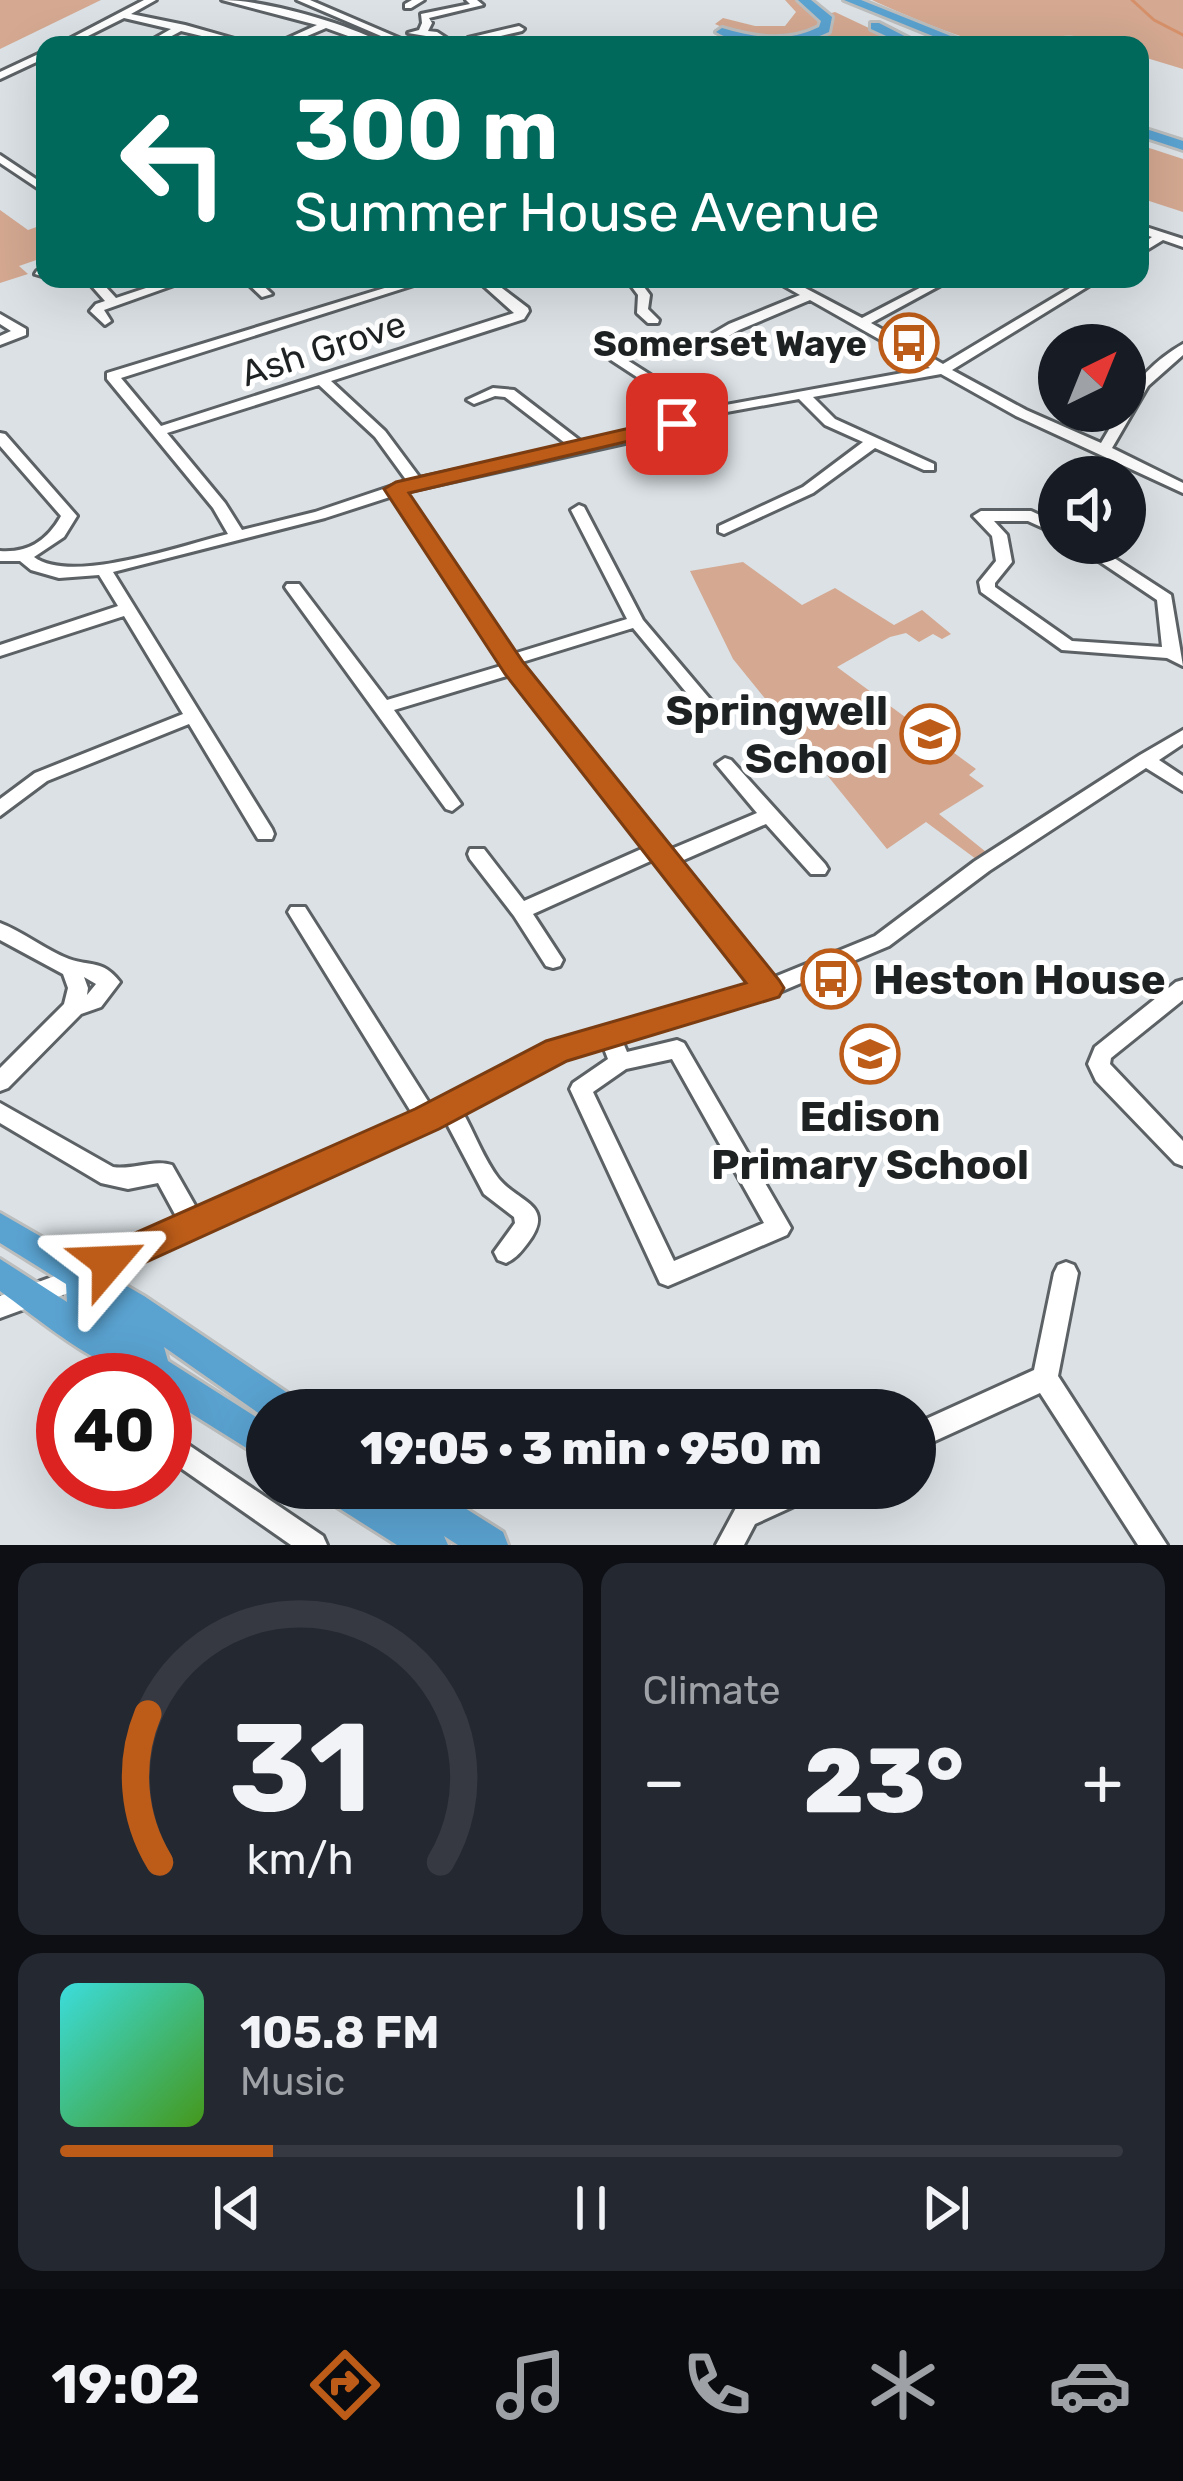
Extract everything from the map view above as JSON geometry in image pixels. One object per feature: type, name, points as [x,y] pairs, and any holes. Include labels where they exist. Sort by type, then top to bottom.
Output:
[{"type":"highway","points":[[804,0],[828,20],[825,28],[806,36]]},
{"type":"highway","points":[[822,0],[897,36]]},
{"type":"highway","points":[[840,0],[917,36]]},
{"type":"highway","points":[[850,0],[943,36]]},
{"type":"highway","points":[[1149,132],[1178,141]]},
{"type":"highway","points":[[0,1227],[252,1389]]},
{"type":"highway","points":[[0,1273],[15,1301],[115,1353]]},
{"type":"highway","points":[[82,1276],[83,1304],[147,1346],[150,1353]]},
{"type":"highway","points":[[192,1401],[246,1432]]},
{"type":"highway","points":[[372,1509],[430,1545]]},
{"type":"highway","points":[[434,1509],[490,1545]]},
{"type":"street","points":[[79,36],[151,0]]},
{"type":"street","points":[[227,0],[358,36]]},
{"type":"street","points":[[302,0],[392,36]]},
{"type":"street","points":[[406,20],[478,4],[471,0]]},
{"type":"street","points":[[120,14],[216,36]]},
{"type":"street","points":[[423,32],[424,16]]},
{"type":"street","points":[[299,36],[326,24]]},
{"type":"street","points":[[165,36],[182,27]]},
{"type":"street","points":[[406,36],[423,32],[438,36]]},
{"type":"street","points":[[0,76],[36,58]]},
{"type":"street","points":[[0,158],[36,184]]},
{"type":"street","points":[[1149,232],[1183,243]]},
{"type":"street","points":[[1149,244],[1162,236]]},
{"type":"street","points":[[100,288],[112,301]]},
{"type":"street","points":[[105,321],[96,311],[155,288]]},
{"type":"street","points":[[259,288],[266,294]]},
{"type":"street","name":"Ash Grove","points":[[238,537],[220,506],[112,376],[399,288]]},
{"type":"street","name":"Ash Grove","points":[[157,432],[519,316],[523,311],[494,288]]},
{"type":"street","points":[[639,288],[644,295],[642,310],[652,320]]},
{"type":"street","points":[[799,288],[1003,404],[1106,448],[1183,489]]},
{"type":"street","points":[[864,322],[929,288]]},
{"type":"street","points":[[0,556],[24,557],[59,574],[104,570],[238,537],[396,489],[645,434],[702,414],[943,370],[1079,288]]},
{"type":"street","points":[[705,344],[811,295]]},
{"type":"street","points":[[0,317],[21,332],[0,340]]},
{"type":"street","points":[[1106,448],[1143,384],[1183,348]]},
{"type":"street","points":[[616,358],[702,414]]},
{"type":"street","points":[[322,380],[380,434],[416,484]]},
{"type":"street","points":[[474,400],[499,391],[508,393],[580,448]]},
{"type":"street","points":[[803,395],[830,422],[929,467]]},
{"type":"street","points":[[645,434],[689,468]]},
{"type":"street","points":[[0,436],[69,516],[58,534],[24,557]]},
{"type":"street","points":[[724,529],[808,490],[873,442]]},
{"type":"street","points":[[396,489],[512,664],[768,988]]},
{"type":"street","points":[[579,510],[636,622],[711,711]]},
{"type":"street","points":[[1038,519],[1030,515],[981,516],[999,535],[1004,562],[987,589],[1068,646],[1177,657],[1165,598],[1112,564]]},
{"type":"street","points":[[104,570],[265,834]]},
{"type":"street","points":[[293,587],[452,804]]},
{"type":"street","points":[[0,651],[127,609]]},
{"type":"street","points":[[383,707],[636,622]]},
{"type":"street","points":[[0,809],[41,777],[193,716]]},
{"type":"street","points":[[15,1301],[82,1276],[427,1119],[557,1051],[835,964],[912,923],[982,866],[1183,736]]},
{"type":"street","points":[[1146,759],[1183,784]]},
{"type":"street","points":[[725,764],[818,868]]},
{"type":"street","points":[[521,910],[769,814]]},
{"type":"street","points":[[477,854],[553,961]]},
{"type":"street","points":[[298,912],[427,1119]]},
{"type":"street","points":[[0,931],[71,969],[88,969],[110,982],[94,1001],[74,1008],[0,1082]]},
{"type":"street","points":[[71,969],[78,988],[74,1008]]},
{"type":"street","points":[[1183,988],[1102,1053],[1099,1064],[1104,1076],[1183,1156]]},
{"type":"street","points":[[609,1033],[620,1062]]},
{"type":"street","points":[[677,1048],[779,1228],[668,1275],[580,1088],[620,1062],[677,1048]]},
{"type":"street","points":[[449,1107],[493,1187],[525,1212],[527,1226],[506,1252]]},
{"type":"street","points":[[0,1112],[109,1176],[128,1179],[164,1172],[192,1222]]},
{"type":"street","points":[[1066,1274],[1045,1378],[1154,1545]]},
{"type":"street","points":[[936,1428],[1045,1378]]},
{"type":"street","points":[[192,1461],[314,1545]]},
{"type":"street","points":[[729,1545],[746,1515],[759,1509]]},
{"type":"shaded area","points":[[0,0],[101,0],[0,49]]},
{"type":"shaded area","points":[[785,0],[798,0],[821,18],[819,27],[797,36],[751,36],[715,24],[723,18],[755,26],[785,26],[796,12]]},
{"type":"shaded area","points":[[872,0],[1183,0],[1183,69],[1149,59],[1149,36],[962,36]]},
{"type":"shaded area","points":[[835,12],[886,36],[802,36],[826,33],[833,23],[828,14]]},
{"type":"shaded area","points":[[1149,148],[1183,159],[1183,212],[1149,201]]},
{"type":"shaded area","points":[[0,210],[28,230],[36,227],[36,260],[19,266],[28,274],[0,283]]},
{"type":"shaded area","points":[[743,562],[802,605],[835,588],[894,625],[922,610],[951,634],[942,639],[933,634],[919,642],[906,633],[890,637],[837,667],[976,769],[969,775],[984,786],[939,814],[986,852],[976,859],[926,822],[887,849],[733,659],[690,571]]},
{"type":"waterway","points":[[1132,0],[1154,20],[1183,35]]},
{"type":"place","name":"Somerset Waye","points":[[909,343]]},
{"type":"place","name":"Springwell School","points":[[930,734]]},
{"type":"place","name":"Heston House","points":[[831,979]]},
{"type":"place","name":"Edison Primary School","points":[[870,1054]]},
{"type":"route","points":[[109,1262],[427,1119],[557,1051],[768,988],[514,668],[396,489],[677,424]]}]
